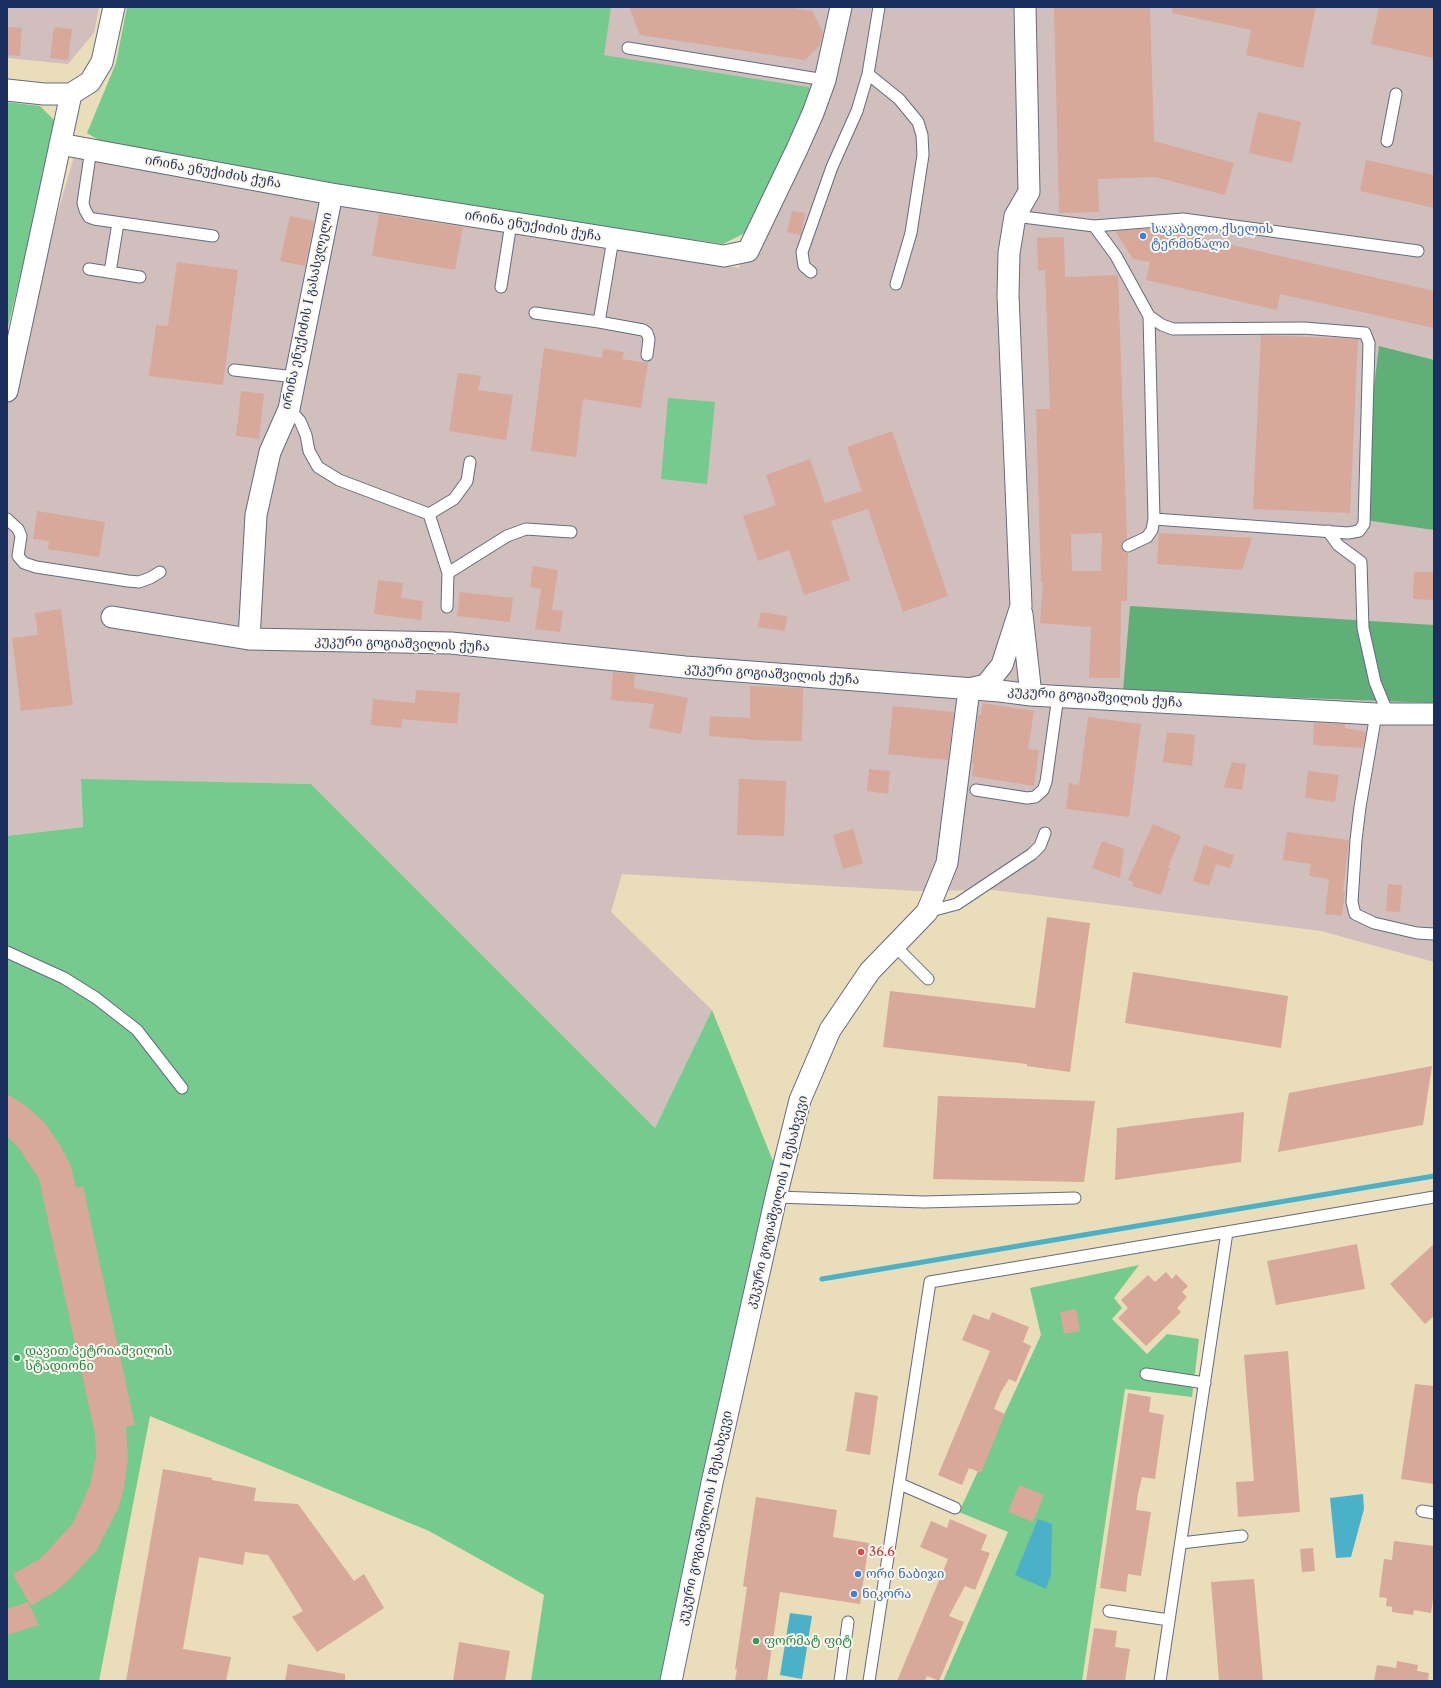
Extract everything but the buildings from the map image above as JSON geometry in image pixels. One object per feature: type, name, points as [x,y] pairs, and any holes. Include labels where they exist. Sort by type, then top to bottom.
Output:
[{"type":"street","points":[[7,90],[44,94],[71,94],[90,82],[102,62],[114,7]]},
{"type":"street","name":"ირინა ენუქიძის ქუჩა","points":[[60,144],[332,194],[724,256],[748,251],[798,149],[825,80],[841,7]]},
{"type":"street","points":[[1025,7],[1029,192],[1015,216],[1009,252],[1008,295],[1022,606],[1031,695]]},
{"type":"street","points":[[7,391],[71,94]]},
{"type":"street","name":"ირინა ენუქიძის I გასასვლელი","points":[[249,639],[256,515],[270,452],[289,410],[332,194]]},
{"type":"street","points":[[969,689],[986,685],[1002,665],[1022,606]]},
{"type":"street","name":"კუკური გოგიაშვილის ქუჩა","points":[[112,617],[249,639],[451,643],[685,667],[1031,695],[1382,714],[1434,714]]},
{"type":"street","name":"კუკური გოგიაშვილის I შესახვევი","points":[[672,1681],[712,1483],[776,1197],[800,1100],[830,1030],[870,970],[927,912],[947,863],[969,689]]},
{"type":"lane","points":[[811,272],[804,266],[802,252],[832,167],[857,111],[868,74],[879,7]]},
{"type":"lane","points":[[628,48],[825,80]]},
{"type":"lane","points":[[868,74],[899,99],[918,122],[922,135],[923,156],[911,233],[896,284]]},
{"type":"lane","points":[[1387,141],[1396,94]]},
{"type":"lane","points":[[91,149],[83,203],[84,210],[89,217],[118,223],[213,236]]},
{"type":"lane","points":[[1015,216],[1094,226],[1183,219],[1418,250]]},
{"type":"lane","points":[[110,272],[118,223]]},
{"type":"lane","points":[[501,288],[511,223]]},
{"type":"lane","points":[[1094,226],[1116,256],[1149,316],[1162,325],[1173,329],[1304,328],[1366,333],[1370,342],[1364,524],[1359,531],[1348,533],[1154,519]]},
{"type":"lane","points":[[599,322],[613,239]]},
{"type":"lane","points":[[89,269],[140,277]]},
{"type":"lane","points":[[535,313],[644,330],[649,339],[647,355]]},
{"type":"lane","points":[[1128,546],[1147,537],[1152,530],[1154,519],[1149,316]]},
{"type":"lane","points":[[234,370],[295,377]]},
{"type":"lane","points":[[289,410],[300,421],[306,435],[309,451],[318,467],[339,480],[428,514]]},
{"type":"lane","points":[[428,514],[454,499],[467,481],[470,462]]},
{"type":"lane","points":[[428,514],[448,573],[446,607]]},
{"type":"lane","points":[[7,519],[18,529],[21,536],[18,556],[24,563],[36,567],[139,582],[160,572]]},
{"type":"lane","points":[[448,573],[507,536],[526,529],[572,532]]},
{"type":"lane","points":[[1328,531],[1338,545],[1362,562],[1363,628],[1382,714],[1360,807],[1356,840],[1352,902],[1355,914],[1374,923],[1417,934],[1434,934]]},
{"type":"lane","points":[[976,790],[1027,798],[1035,797],[1043,790],[1046,782],[1058,696]]},
{"type":"lane","points":[[927,912],[957,904],[1026,858],[1040,846],[1045,833]]},
{"type":"lane","points":[[894,945],[928,979]]},
{"type":"lane","points":[[7,952],[64,978],[96,998],[137,1030],[182,1088]]},
{"type":"lane","points":[[776,1197],[924,1202],[1075,1198]]},
{"type":"lane","points":[[869,1681],[930,1282],[1434,1197]]},
{"type":"lane","points":[[1160,1681],[1227,1232]]},
{"type":"lane","points":[[1146,1374],[1205,1383]]},
{"type":"lane","points":[[900,1484],[955,1508]]},
{"type":"lane","points":[[1422,1511],[1434,1513]]},
{"type":"lane","points":[[1181,1543],[1242,1536]]},
{"type":"lane","points":[[1109,1611],[1169,1620]]},
{"type":"lane","points":[[840,1681],[848,1622]]},
{"type":"shaded area","points":[[7,7],[99,7],[94,33],[68,64],[7,58]]},
{"type":"shaded area","points":[[611,7],[1434,7],[1434,962],[1321,931],[993,890],[916,891],[622,874],[611,912],[712,1010],[655,1128],[311,784],[81,780],[83,827],[7,836],[7,388],[75,153],[739,268],[745,233],[813,88],[603,55]]},
{"type":"green space","points":[[127,7],[611,7],[604,55],[814,88],[745,233],[723,244],[385,196],[112,148],[87,133],[116,63]]},
{"type":"green space","points":[[7,102],[40,106],[57,123],[7,331]]},
{"type":"green space","points":[[1379,346],[1434,360],[1434,530],[1358,519]]},
{"type":"green space","points":[[668,398],[715,402],[707,484],[661,479]]},
{"type":"green space","points":[[1130,606],[1434,625],[1434,703],[1123,691]]},
{"type":"green space","points":[[81,779],[311,784],[655,1128],[712,1010],[775,1166],[664,1681],[531,1681],[544,1595],[429,1531],[150,1416],[99,1681],[7,1681],[7,836],[83,827]]},
{"type":"green space","points":[[1139,1265],[1114,1298],[1122,1308],[1112,1319],[1147,1354],[1167,1334],[1199,1339],[1192,1397],[1125,1389],[1082,1681],[943,1681],[1008,1532],[959,1512],[1041,1335],[1030,1288]]},
{"type":"water","points":[[1363,1494],[1364,1509],[1351,1557],[1336,1558],[1330,1498]]},
{"type":"water","points":[[1038,1519],[1052,1524],[1051,1574],[1046,1589],[1015,1575]]},
{"type":"water","points":[[790,1613],[812,1616],[802,1679],[780,1675]]},
{"type":"waterway","points":[[822,1279],[1434,1176]]},
{"type":"place","name":"საკაბელო ქსელის ტერმინალი","points":[[1143,236]]},
{"type":"place","name":"დავით პეტრიაშვილის სტადიონი","points":[[17,1358]]},
{"type":"place","name":"36.6","points":[[861,1552]]},
{"type":"place","name":"ორი ნაბიჯი","points":[[858,1574]]},
{"type":"place","name":"ნიკორა","points":[[854,1594]]},
{"type":"place","name":"ფორმატ ფიტ","points":[[756,1641]]}]
